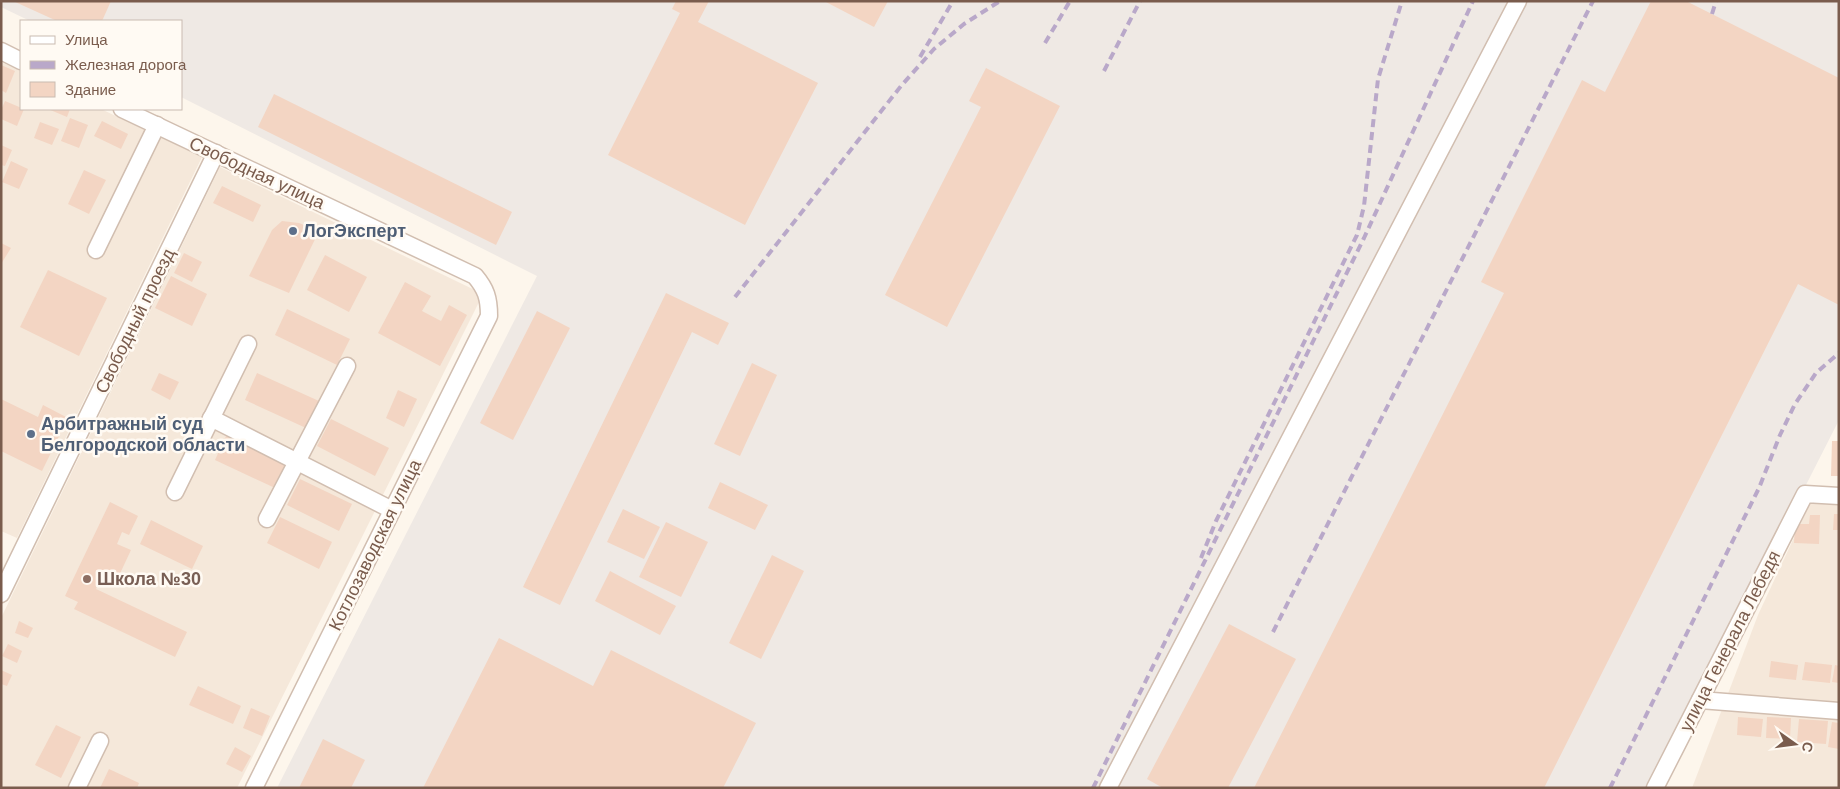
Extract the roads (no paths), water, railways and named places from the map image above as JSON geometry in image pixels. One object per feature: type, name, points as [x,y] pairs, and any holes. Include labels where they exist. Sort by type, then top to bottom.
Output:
[{"type":"street","points":[[1108,788],[1518,1]]},
{"type":"street","points":[[1,51],[20,60]]},
{"type":"street","name":"Свободная улица","points":[[124,110],[475,276],[485,288],[489,300]]},
{"type":"street","points":[[96,250],[157,125]]},
{"type":"street","name":"Свободный проезд","points":[[1,594],[8,567],[216,153]]},
{"type":"street","name":"Котлозаводская улица","points":[[254,788],[489,316],[489,300]]},
{"type":"street","points":[[174,492],[248,344]]},
{"type":"street","points":[[267,519],[347,366]]},
{"type":"street","points":[[211,418],[392,510]]},
{"type":"street","name":"улица Генерала Лебедя","points":[[1655,788],[1805,494],[1839,496]]},
{"type":"street","points":[[1700,700],[1839,711]]},
{"type":"street","points":[[77,788],[100,741]]},
{"type":"railway","points":[[920,57],[953,1]]},
{"type":"railway","points":[[735,297],[901,86],[934,49],[964,24],[1000,1]]},
{"type":"railway","points":[[1045,43],[1070,1]]},
{"type":"railway","points":[[1104,71],[1140,1]]},
{"type":"railway","points":[[1201,558],[1216,521],[1357,235],[1364,206],[1378,79],[1402,1]]},
{"type":"railway","points":[[1093,788],[1364,238],[1473,1]]},
{"type":"railway","points":[[1273,632],[1593,1]]},
{"type":"railway","points":[[1712,14],[1716,1]]},
{"type":"railway","points":[[1610,788],[1759,488],[1780,435],[1795,404],[1816,373],[1839,353]]},
{"type":"place","name":"ЛогЭксперт","points":[[293,231]]},
{"type":"place","name":"Арбитражный суд Белгородской области","points":[[31,434]]},
{"type":"place","name":"Школа №30","points":[[87,579]]}]
